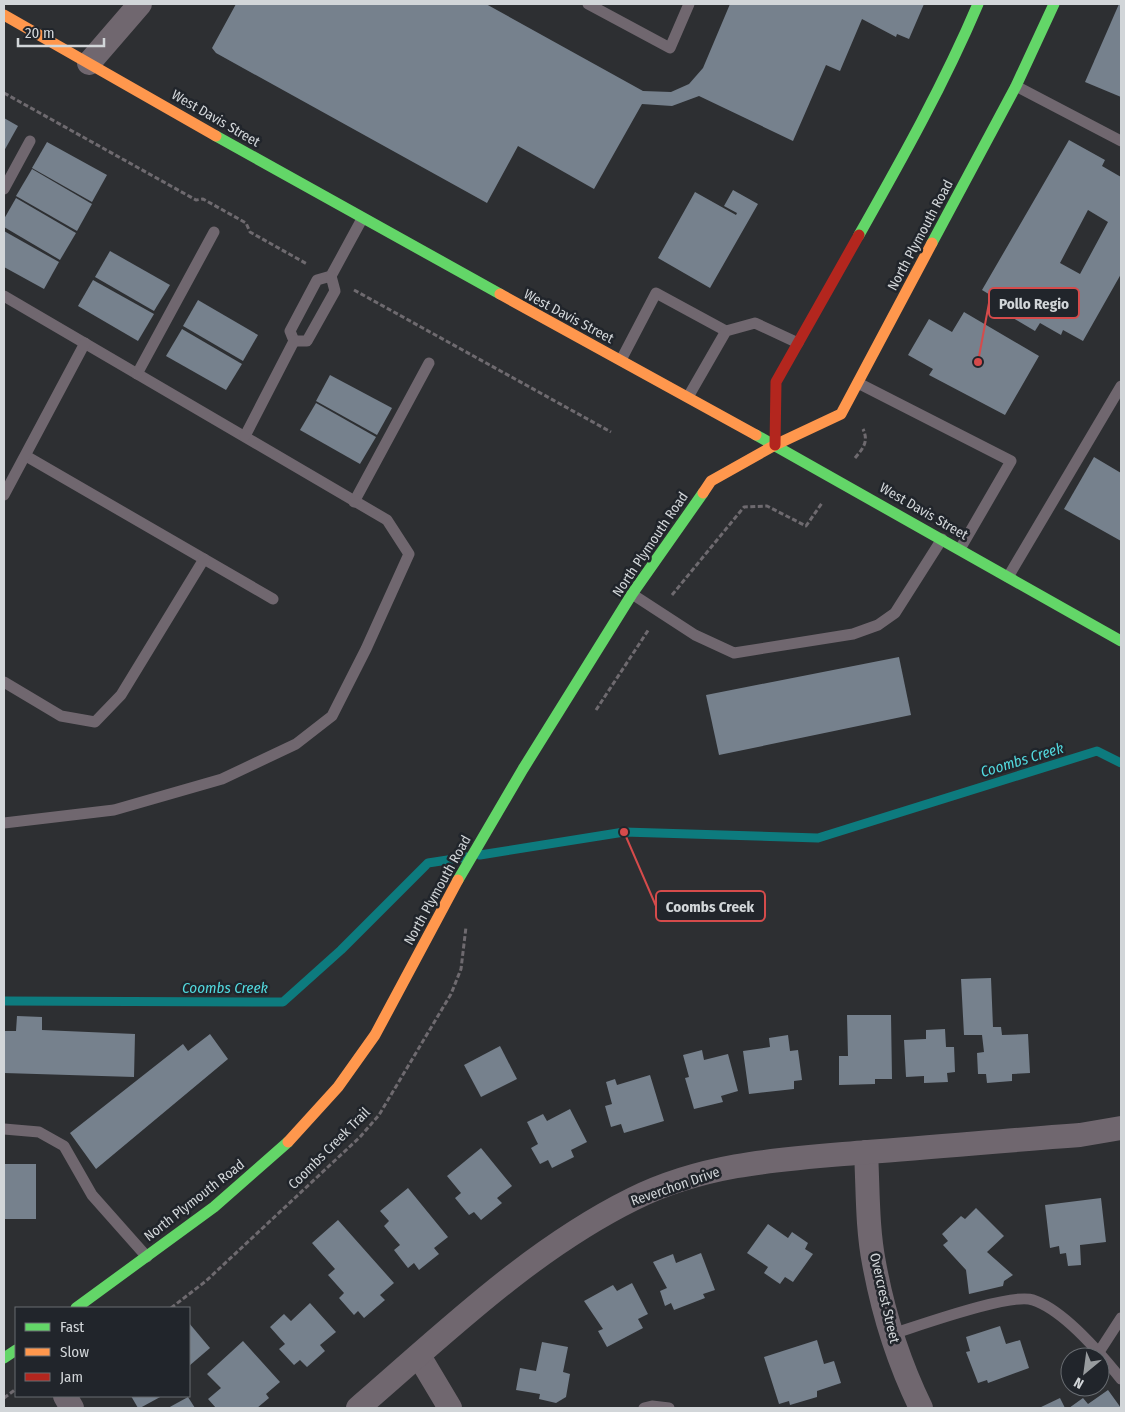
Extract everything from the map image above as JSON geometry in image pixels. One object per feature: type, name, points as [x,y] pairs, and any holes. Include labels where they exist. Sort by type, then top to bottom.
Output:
[{"type":"street","points":[[89,63],[140,4]]},
{"type":"street","points":[[775,445],[776,382],[921,125],[978,4]]},
{"type":"street","name":"North Plymouth Road","points":[[77,1307],[214,1207],[291,1140],[338,1087],[375,1035],[447,900],[523,769],[632,594],[711,481],[775,445],[841,414],[1016,86],[1054,4]]},
{"type":"street","name":"West Davis Street","points":[[4,15],[362,219],[775,445],[1121,641]]},
{"type":"street","name":"Reverchon Drive","points":[[358,1408],[517,1274],[572,1233],[634,1198],[706,1172],[779,1158],[1080,1135],[1121,1128]]},
{"type":"street","name":"Overcrest Street","points":[[866,1152],[874,1262],[892,1334],[911,1389],[921,1408]]},
{"type":"street","points":[[4,1358],[15,1351]]},
{"type":"street","points":[[419,1356],[450,1408]]},
{"type":"street","points":[[66,1397],[72,1408]]},
{"type":"lane","points":[[588,4],[670,48],[689,4]]},
{"type":"lane","points":[[1016,86],[1121,141]]},
{"type":"lane","points":[[4,189],[30,141]]},
{"type":"lane","points":[[245,436],[294,341],[290,330],[317,280],[330,276],[362,219]]},
{"type":"lane","points":[[137,374],[214,232]]},
{"type":"lane","points":[[294,341],[307,341],[335,291],[330,276]]},
{"type":"lane","points":[[620,361],[656,293],[726,330],[755,323],[798,344]]},
{"type":"lane","points":[[4,296],[387,520],[409,554],[366,649],[332,716],[296,744],[222,779],[114,810],[4,823]]},
{"type":"lane","points":[[688,397],[726,330]]},
{"type":"lane","points":[[4,495],[85,344]]},
{"type":"lane","points":[[354,502],[429,364]]},
{"type":"lane","points":[[858,383],[1011,461],[960,549]]},
{"type":"lane","points":[[1008,577],[1121,386]]},
{"type":"lane","points":[[26,456],[273,599]]},
{"type":"lane","points":[[632,594],[695,634],[723,650],[734,653],[853,634],[878,625],[895,613],[942,539]]},
{"type":"lane","points":[[4,682],[61,716],[95,722],[121,695],[204,559]]},
{"type":"lane","points":[[4,1129],[38,1132],[64,1146],[92,1195],[146,1257]]},
{"type":"lane","points":[[892,1334],[1001,1301],[1032,1299],[1060,1316],[1094,1347]]},
{"type":"lane","points":[[1102,1347],[1121,1318]]},
{"type":"lane","points":[[1110,1366],[1121,1379]]},
{"type":"lane","points":[[644,1408],[652,1406],[669,1408]]},
{"type":"path","points":[[4,93],[196,200],[203,199],[246,223],[250,232],[313,266]]},
{"type":"path","points":[[354,289],[611,432]]},
{"type":"path","name":"Coombs Creek Trail","points":[[172,1307],[206,1281],[360,1137],[379,1115],[451,994],[461,969],[466,942],[466,918]]},
{"type":"path","points":[[4,1396],[15,1390]]},
{"type":"building","points":[[236,4],[486,4],[643,91],[671,92],[689,84],[703,68],[730,4],[924,4],[909,39],[897,34],[896,37],[862,19],[840,71],[826,65],[793,141],[699,96],[672,106],[642,104],[594,189],[518,146],[487,203],[216,53],[212,48]]},
{"type":"building","points":[[1119,4],[1121,4],[1121,97],[1085,82]]},
{"type":"building","points":[[4,118],[18,126],[4,151]]},
{"type":"building","points":[[1069,140],[1105,160],[1102,166],[1121,177],[1121,274],[1083,341],[1063,330],[1061,335],[1040,323],[1035,331],[1008,315],[1012,308],[982,290]],"holes":[[[1088,210],[1108,222],[1080,274],[1060,263]]]},
{"type":"building","points":[[47,142],[107,175],[92,202],[32,168]]},
{"type":"building","points":[[32,169],[92,204],[77,231],[16,196]]},
{"type":"building","points":[[733,190],[758,204],[710,288],[658,258],[695,192],[736,215],[737,213],[724,206]]},
{"type":"building","points":[[16,198],[76,233],[60,260],[4,227],[4,219]]},
{"type":"building","points":[[4,231],[59,262],[44,289],[4,267]]},
{"type":"building","points":[[110,251],[170,285],[154,311],[95,277]]},
{"type":"building","points":[[93,280],[154,314],[138,341],[78,306]]},
{"type":"building","points":[[198,300],[258,335],[243,361],[183,326]]},
{"type":"building","points":[[964,312],[1039,356],[1005,415],[929,375],[933,369],[908,355],[929,319],[952,332]]},
{"type":"building","points":[[182,329],[242,364],[226,390],[166,356]]},
{"type":"building","points":[[330,375],[392,408],[377,435],[316,401]]},
{"type":"building","points":[[316,403],[376,437],[360,464],[300,430]]},
{"type":"building","points":[[1094,457],[1121,473],[1121,541],[1064,509]]},
{"type":"building","points":[[899,657],[911,715],[719,755],[706,695]]},
{"type":"building","points":[[991,978],[993,1027],[1001,1027],[1002,1035],[1028,1034],[1030,1073],[1012,1074],[1012,1081],[987,1083],[986,1074],[978,1074],[977,1053],[984,1052],[982,1035],[964,1035],[961,979]]},
{"type":"building","points":[[847,1015],[891,1015],[892,1079],[875,1079],[875,1084],[839,1085],[839,1056],[848,1056]]},
{"type":"building","points":[[17,1016],[42,1017],[42,1030],[135,1034],[134,1077],[4,1073],[4,1031],[16,1031]]},
{"type":"building","points":[[945,1029],[946,1047],[954,1047],[955,1072],[947,1073],[948,1082],[924,1083],[924,1076],[906,1077],[904,1040],[926,1039],[926,1030]]},
{"type":"building","points":[[210,1034],[228,1059],[96,1169],[70,1133],[183,1044],[188,1051]]},
{"type":"building","points":[[788,1035],[790,1051],[798,1050],[802,1080],[794,1081],[794,1089],[749,1094],[743,1051],[770,1047],[769,1038]]},
{"type":"building","points":[[500,1046],[517,1079],[481,1097],[464,1065]]},
{"type":"building","points":[[702,1050],[704,1060],[728,1054],[738,1091],[721,1096],[723,1102],[694,1109],[685,1078],[689,1077],[683,1055]]},
{"type":"building","points":[[650,1075],[664,1121],[624,1133],[621,1124],[611,1127],[605,1106],[612,1104],[606,1082],[615,1079],[617,1085]]},
{"type":"building","points":[[570,1109],[587,1142],[571,1150],[574,1157],[552,1168],[548,1160],[540,1164],[531,1148],[538,1144],[527,1122],[543,1114],[547,1121]]},
{"type":"building","points":[[481,1148],[512,1186],[497,1198],[502,1203],[481,1220],[474,1212],[469,1215],[455,1198],[461,1193],[447,1176]]},
{"type":"building","points":[[4,1164],[36,1164],[36,1219],[4,1219]]},
{"type":"building","points":[[408,1188],[448,1237],[434,1248],[439,1254],[419,1270],[414,1263],[408,1268],[394,1250],[400,1245],[384,1226],[389,1221],[380,1211]]},
{"type":"building","points":[[1101,1198],[1106,1242],[1080,1245],[1081,1265],[1068,1266],[1066,1253],[1060,1254],[1059,1246],[1050,1248],[1045,1205]]},
{"type":"building","points":[[976,1208],[1004,1236],[987,1252],[1013,1275],[1004,1281],[1003,1286],[969,1294],[966,1270],[943,1245],[948,1241],[942,1234],[961,1216],[965,1219]]},
{"type":"building","points":[[338,1220],[394,1283],[380,1295],[385,1300],[364,1318],[358,1311],[354,1315],[339,1298],[344,1293],[328,1275],[335,1269],[312,1243]]},
{"type":"building","points":[[768,1224],[788,1238],[792,1232],[808,1243],[805,1249],[813,1254],[793,1282],[785,1277],[780,1284],[764,1273],[768,1267],[747,1253]]},
{"type":"building","points":[[701,1253],[715,1290],[703,1294],[705,1298],[674,1310],[671,1303],[665,1306],[660,1291],[667,1288],[653,1262],[673,1254],[676,1263]]},
{"type":"building","points":[[632,1283],[648,1314],[638,1319],[643,1328],[607,1347],[598,1331],[603,1329],[584,1301],[613,1285],[617,1291]]},
{"type":"building","points":[[310,1303],[336,1332],[320,1345],[325,1351],[307,1367],[300,1360],[294,1365],[279,1349],[285,1344],[270,1327],[284,1314],[291,1321]]},
{"type":"building","points":[[190,1324],[210,1348],[190,1365]]},
{"type":"building","points":[[1000,1326],[1006,1344],[1020,1340],[1029,1368],[988,1383],[987,1380],[978,1383],[966,1352],[970,1351],[966,1337]]},
{"type":"building","points":[[817,1340],[824,1364],[834,1361],[841,1383],[817,1391],[817,1397],[790,1405],[789,1401],[779,1404],[764,1357]]},
{"type":"building","points":[[243,1341],[280,1382],[266,1394],[269,1398],[257,1408],[216,1408],[208,1399],[221,1388],[207,1374]]},
{"type":"building","points":[[542,1342],[568,1347],[563,1372],[570,1374],[566,1397],[556,1403],[539,1399],[540,1394],[516,1390],[520,1368],[536,1371]]},
{"type":"building","points":[[1110,1393],[1121,1408],[1069,1408],[1083,1398],[1088,1404],[1098,1397],[1110,1397]]},
{"type":"building","points":[[132,1397],[160,1397],[140,1408],[138,1408]]},
{"type":"building","points":[[188,1397],[195,1408],[168,1408]]},
{"type":"building","points":[[1060,1398],[1065,1408],[1039,1408]]},
{"type":"waterway","name":"Coombs Creek","points":[[480,855],[624,832],[818,838],[1097,751],[1121,763]]},
{"type":"waterway","name":"Coombs Creek","points":[[4,1001],[283,1002],[341,950],[428,863],[467,857]]},
{"type":"traffic: fast","points":[[859,235],[937,92],[978,4]]},
{"type":"traffic: fast","points":[[932,243],[1016,86],[1054,4]]},
{"type":"traffic: fast","points":[[216,136],[500,294]]},
{"type":"traffic: fast","points":[[756,435],[1121,641]]},
{"type":"traffic: fast","points":[[458,880],[523,769],[632,594],[703,493]]},
{"type":"traffic: fast","points":[[77,1307],[214,1207],[288,1142]]},
{"type":"traffic: fast","points":[[4,1358],[15,1351]]},
{"type":"traffic: slow","points":[[4,15],[216,136]]},
{"type":"traffic: slow","points":[[703,493],[711,481],[775,445],[841,414],[932,243]]},
{"type":"traffic: slow","points":[[500,294],[756,435]]},
{"type":"traffic: slow","points":[[288,1142],[338,1087],[375,1035],[458,880]]},
{"type":"traffic: jam","points":[[775,445],[776,382],[859,235]]},
{"type":"place","name":"Pollo Regio","points":[[978,362]]},
{"type":"place","name":"Coombs Creek","points":[[624,832]]}]
